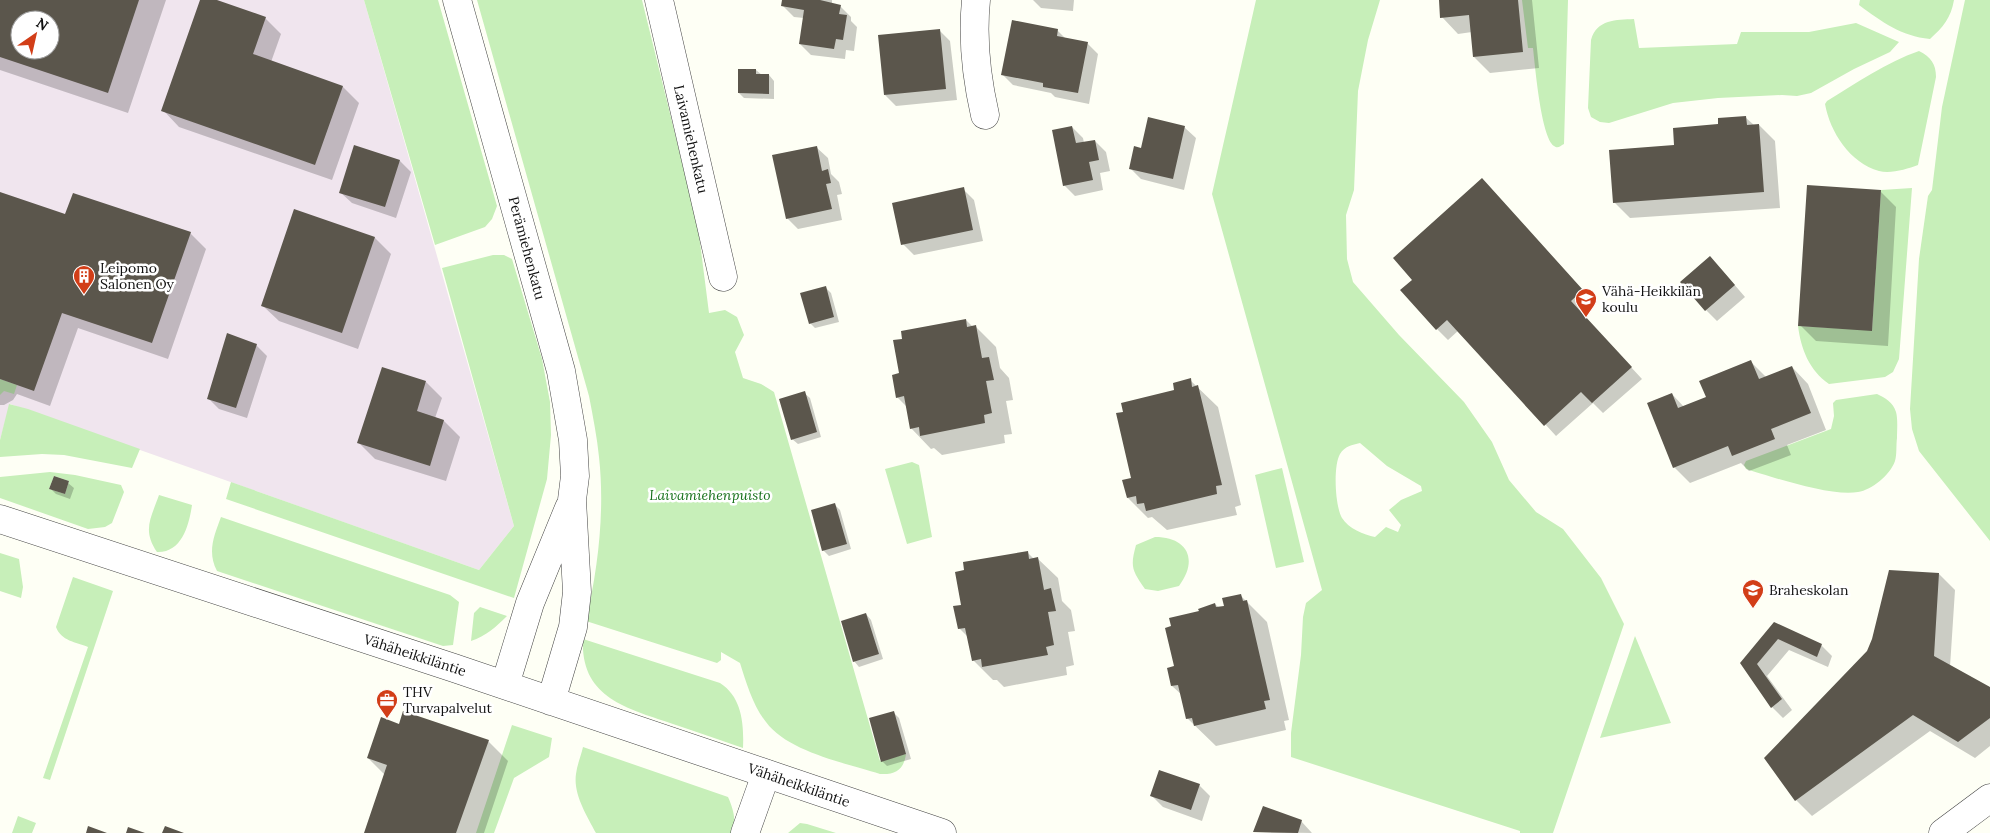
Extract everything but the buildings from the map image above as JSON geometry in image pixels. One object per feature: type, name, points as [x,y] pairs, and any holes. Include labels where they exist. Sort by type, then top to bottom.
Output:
[{"type":"street","name":"Perämiehenkatu","points":[[457,0],[561,371],[573,440],[575,476],[572,500],[577,592],[573,627],[551,700]]},
{"type":"street","name":"Laivamiehenkatu","points":[[659,0],[723,278]]},
{"type":"street","points":[[976,0],[973,30],[974,58],[985,115]]},
{"type":"street","name":"Perämiehenkatu","points":[[505,685],[530,603],[572,500]]},
{"type":"street","name":"Vähäheikkiläntie","points":[[0,519],[551,700],[942,833]]},
{"type":"street","points":[[745,833],[766,774]]},
{"type":"street","points":[[1943,833],[1990,798]]},
{"type":"shaded area","points":[[0,0],[364,0],[514,526],[479,570],[10,404],[0,440]]},
{"type":"green space","points":[[364,0],[438,0],[497,206],[492,219],[485,227],[435,245]]},
{"type":"green space","name":"Laivamiehenpuisto","points":[[477,0],[642,0],[698,227],[709,313],[725,310],[737,317],[744,335],[735,352],[743,378],[761,384],[774,392],[880,761],[906,754],[903,764],[895,772],[880,774],[835,761],[788,741],[776,732],[761,716],[750,694],[740,663],[721,652],[721,660],[717,663],[586,621],[594,581],[601,519],[601,478],[595,427],[589,396]]},
{"type":"green space","points":[[1256,0],[1380,0],[1368,40],[1358,91],[1354,190],[1346,215],[1347,259],[1353,282],[1399,335],[1464,402],[1492,442],[1509,480],[1536,512],[1563,529],[1601,578],[1624,624],[1553,833],[1520,833],[1520,831],[1291,757],[1291,733],[1301,655],[1303,617],[1306,603],[1322,590],[1212,194]],"holes":[[[1360,443],[1387,466],[1421,486],[1422,491],[1401,500],[1389,510],[1401,525],[1398,532],[1386,527],[1375,537],[1366,535],[1348,525],[1342,518],[1336,496],[1336,467],[1338,460],[1344,449]]]},
{"type":"green space","points":[[1522,0],[1568,0],[1564,144],[1558,147],[1555,147],[1549,140],[1542,116],[1533,48],[1528,48]]},
{"type":"green space","points":[[1860,0],[1954,0],[1946,22],[1930,39],[1910,35],[1892,27],[1859,5]]},
{"type":"green space","points":[[1965,0],[1990,0],[1990,541],[1919,451],[1912,429],[1910,409],[1919,259],[1928,196],[1932,190],[1942,107]]},
{"type":"green space","points":[[1634,19],[1639,48],[1737,44],[1741,32],[1809,32],[1856,23],[1899,42],[1890,52],[1811,93],[1797,96],[1718,98],[1673,103],[1609,123],[1600,122],[1591,117],[1588,108],[1591,40],[1602,24]]},
{"type":"green space","points":[[1919,51],[1932,61],[1936,77],[1918,165],[1894,171],[1879,171],[1869,167],[1850,154],[1831,125],[1825,104],[1872,73]]},
{"type":"green space","points":[[1912,188],[1899,359],[1893,372],[1885,377],[1829,384],[1811,366],[1801,343],[1798,326],[1872,330],[1881,190]]},
{"type":"green space","points":[[493,255],[504,255],[512,259],[542,359],[550,402],[551,435],[547,479],[514,598],[226,499],[231,482],[479,570],[514,526],[442,268]]},
{"type":"green space","points":[[0,379],[17,385],[14,394],[4,391],[0,395]]},
{"type":"green space","points":[[1877,394],[1891,403],[1896,412],[1896,456],[1893,466],[1889,471],[1880,481],[1869,488],[1858,492],[1833,492],[1746,469],[1744,465],[1746,461],[1831,429],[1834,416],[1833,403],[1836,400]]},
{"type":"green space","points":[[9,404],[140,449],[132,468],[64,455],[42,454],[0,457],[0,440]]},
{"type":"green space","points":[[912,462],[919,465],[932,537],[907,544],[885,469]]},
{"type":"green space","points":[[1282,468],[1304,562],[1276,568],[1255,475]]},
{"type":"green space","points":[[50,472],[75,475],[121,485],[124,492],[112,523],[105,527],[88,529],[0,498],[0,477]],"holes":[[[54,476],[69,481],[65,494],[49,489]]]},
{"type":"green space","points":[[159,495],[192,505],[189,521],[178,543],[166,551],[157,552],[150,537],[149,524]]},
{"type":"green space","points":[[221,517],[450,595],[459,602],[453,645],[443,646],[217,571],[212,551],[214,537]]},
{"type":"green space","points":[[1155,537],[1175,541],[1182,545],[1186,551],[1189,559],[1188,567],[1179,586],[1158,591],[1145,589],[1135,573],[1133,558],[1136,545]]},
{"type":"green space","points":[[0,553],[19,559],[23,587],[21,598],[0,591]]},
{"type":"green space","points":[[73,577],[113,591],[50,780],[43,778],[88,647],[65,638],[58,632],[56,627]]},
{"type":"green space","points":[[480,607],[507,616],[491,631],[471,641],[474,613]]},
{"type":"green space","points":[[1635,636],[1671,723],[1600,738]]},
{"type":"green space","points":[[583,639],[720,683],[737,703],[742,721],[743,748],[637,712],[609,697],[598,687],[589,674],[584,659]]},
{"type":"green space","points":[[512,725],[552,738],[549,757],[514,778],[494,833],[476,833]]},
{"type":"green space","points":[[583,747],[728,797],[734,815],[732,833],[596,833],[582,805],[577,789],[577,771]]},
{"type":"green space","points":[[18,816],[36,823],[32,833],[12,833]]},
{"type":"green space","points":[[800,823],[807,824],[836,833],[788,833]]},
{"type":"place","name":"Leipomo Salonen Oy","points":[[84,295]]},
{"type":"place","name":"Vähä-Heikkilän koulu","points":[[1586,318]]},
{"type":"place","name":"Braheskolan","points":[[1753,609]]},
{"type":"place","name":"THV Turvapalvelut","points":[[387,719]]}]
